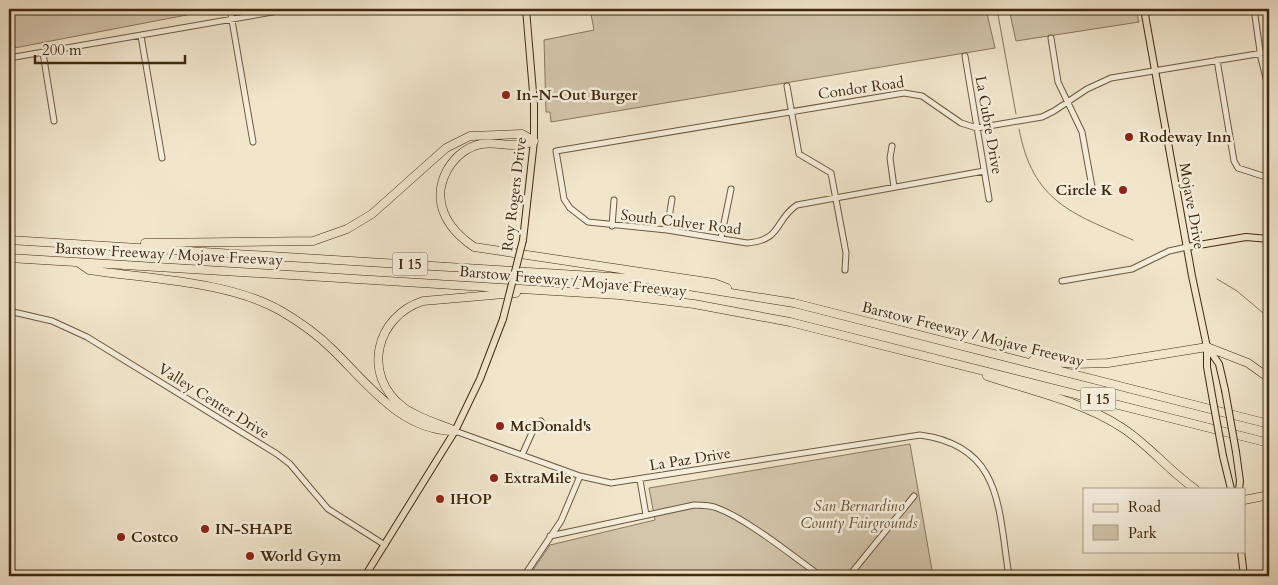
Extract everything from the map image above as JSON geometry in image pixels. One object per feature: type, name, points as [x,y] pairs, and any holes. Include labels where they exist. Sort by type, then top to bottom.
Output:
[{"type":"highway","points":[[81,244],[313,241],[347,229],[372,214],[446,148],[470,136],[522,134],[534,142]]},
{"type":"highway","points":[[534,142],[521,147],[482,144],[459,155],[445,170],[441,190],[443,212],[457,235],[474,247],[714,283],[739,293]]},
{"type":"highway","name":"Barstow Freeway / Mojave Freeway","points":[[9,240],[644,279],[794,303],[1269,424]]},
{"type":"highway","name":"Barstow Freeway / Mojave Freeway","points":[[9,258],[619,295],[694,304],[790,322],[1269,443]]},
{"type":"highway","points":[[79,263],[89,270],[232,292],[281,311],[319,337],[372,392],[402,415],[440,431],[455,431]]},
{"type":"highway","points":[[455,431],[403,407],[389,391],[382,376],[378,360],[378,349],[385,331],[397,314],[410,305],[423,301],[543,290]]},
{"type":"highway","points":[[1008,357],[1092,364],[1207,347],[1248,363],[1269,378]]},
{"type":"highway","points":[[926,356],[1100,414],[1122,428],[1194,488]]},
{"type":"highway","points":[[1246,500],[1269,495]]},
{"type":"main road","name":"Roy Rogers Drive","points":[[455,431],[480,379],[503,319],[523,240],[534,142],[534,104],[526,9]]},
{"type":"main road","name":"Mojave Drive","points":[[1144,9],[1186,247],[1207,347],[1207,367],[1223,456],[1231,488]]},
{"type":"main road","points":[[1186,247],[1246,237],[1269,239]]},
{"type":"main road","name":"Mojave Drive","points":[[1207,347],[1218,364],[1225,390],[1237,459],[1239,488]]},
{"type":"main road","points":[[365,576],[455,431]]},
{"type":"main road","points":[[1241,552],[1244,576]]},
{"type":"street","points":[[230,9],[253,142]]},
{"type":"street","points":[[9,58],[290,9]]},
{"type":"street","points":[[1254,9],[1269,90]]},
{"type":"street","points":[[141,36],[162,158]]},
{"type":"street","points":[[1051,38],[1058,82],[1078,118],[1082,132],[1092,187]]},
{"type":"street","points":[[977,128],[1042,117],[1068,103],[1098,82],[1155,70],[1269,52]]},
{"type":"street","points":[[43,53],[54,120]]},
{"type":"street","name":"La Cubre Drive","points":[[964,56],[989,199]]},
{"type":"street","points":[[1217,60],[1234,161],[1238,168],[1269,178]]},
{"type":"street","points":[[787,86],[799,154],[831,173],[846,253],[845,270]]},
{"type":"street","name":"Condor Road","points":[[556,151],[914,93],[928,100],[961,123],[977,128]]},
{"type":"street","points":[[892,146],[890,158],[894,187]]},
{"type":"street","name":"South Culver Road","points":[[556,151],[564,199],[570,208],[588,222],[612,226],[667,230],[747,243],[759,242],[776,232],[786,215],[797,205],[836,196],[984,171]]},
{"type":"street","points":[[722,238],[731,189]]},
{"type":"street","points":[[667,230],[672,198]]},
{"type":"street","points":[[612,226],[614,200]]},
{"type":"street","points":[[1062,281],[1132,269],[1168,251],[1186,247]]},
{"type":"street","name":"Valley Center Drive","points":[[9,311],[52,321],[87,337],[277,454],[296,470],[321,503],[334,514],[385,545]]},
{"type":"street","points":[[522,455],[536,426],[541,421]]},
{"type":"street","name":"La Paz Drive","points":[[455,431],[580,476],[611,483],[920,435],[938,437],[954,443],[967,451],[989,476],[996,497],[1009,576]]},
{"type":"street","points":[[524,576],[566,512],[580,476]]},
{"type":"street","points":[[640,480],[646,515]]},
{"type":"street","points":[[849,576],[914,496]]},
{"type":"street","points":[[550,536],[694,505],[716,507],[736,517],[821,576]]},
{"type":"street","points":[[9,570],[9,576]]},
{"type":"green space","points":[[9,9],[218,9],[9,49]]},
{"type":"green space","points":[[590,9],[986,9],[995,48],[551,122],[550,112],[546,112],[544,40],[594,30]]},
{"type":"green space","points":[[1009,9],[1136,9],[1139,22],[1016,41]]},
{"type":"green space","name":"San Bernardino County Fairgrounds","points":[[910,444],[933,576],[529,576],[550,545],[655,520],[649,488]]},
{"type":"waterway","points":[[997,9],[1016,114]]},
{"type":"waterway","points":[[1019,129],[1025,154],[1034,173],[1045,189],[1058,202],[1091,222],[1133,240]]},
{"type":"waterway","points":[[1217,279],[1237,291],[1269,318]]},
{"type":"place","name":"In-N-Out Burger","points":[[506,95]]},
{"type":"place","name":"Rodeway Inn","points":[[1129,137]]},
{"type":"place","name":"Circle K","points":[[1123,190]]},
{"type":"place","name":"McDonald's","points":[[500,426]]},
{"type":"place","name":"ExtraMile","points":[[494,478]]},
{"type":"place","name":"IHOP","points":[[440,499]]},
{"type":"place","name":"IN-SHAPE","points":[[205,529]]},
{"type":"place","name":"Costco","points":[[121,537]]},
{"type":"place","name":"World Gym","points":[[250,556]]}]
